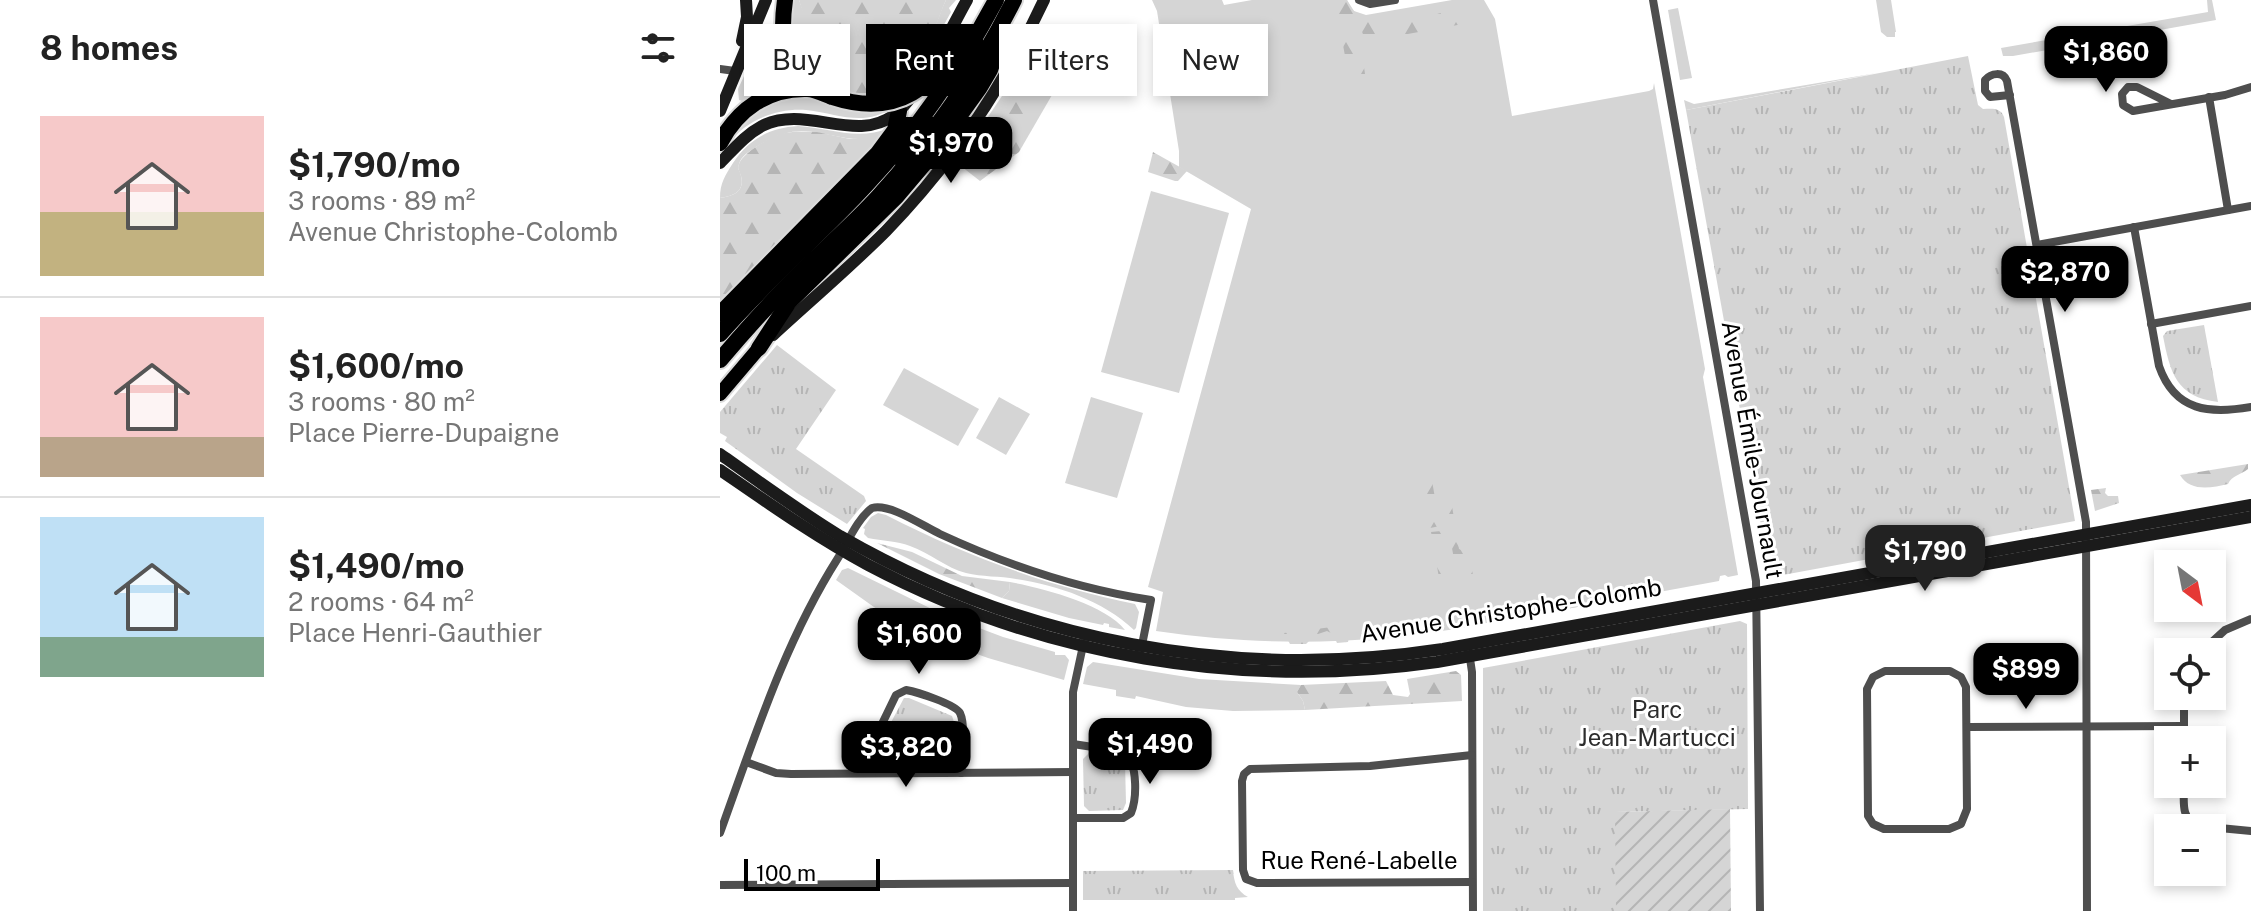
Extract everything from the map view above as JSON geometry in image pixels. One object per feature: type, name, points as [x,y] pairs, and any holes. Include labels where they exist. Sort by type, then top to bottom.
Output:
[{"type":"highway","points":[[783,24],[785,0]]},
{"type":"highway","points":[[831,96],[856,104],[878,104],[906,97],[934,77],[1003,4]]},
{"type":"highway","points":[[759,348],[789,302],[861,234],[914,178],[972,100],[990,70],[1003,4]]},
{"type":"highway","points":[[720,334],[858,194],[902,144],[1003,4]]},
{"type":"highway","points":[[720,360],[759,315],[898,175],[964,87],[993,39],[1003,4]]},
{"type":"highway","points":[[720,143],[734,120],[754,103],[771,96]]},
{"type":"highway","points":[[720,314],[878,153],[895,130],[899,111]]},
{"type":"main road","points":[[735,71],[747,23],[746,0]]},
{"type":"main road","points":[[720,111],[766,0]]},
{"type":"main road","points":[[720,163],[748,135],[771,122],[799,119],[865,126],[885,121],[911,99],[967,0]]},
{"type":"main road","points":[[720,394],[759,348],[883,234],[938,173],[1003,80],[1044,0]]},
{"type":"main road","name":"Avenue Christophe-Colomb","points":[[720,454],[845,545]]},
{"type":"main road","name":"Avenue Christophe-Colomb","points":[[720,470],[902,582],[957,606],[1033,633],[1140,653],[1304,661],[1469,650],[2086,540],[2251,505]]},
{"type":"main road","name":"Avenue Christophe-Colomb","points":[[2086,540],[2251,517]]},
{"type":"street","points":[[1359,0],[1370,4],[1395,0]]},
{"type":"street","name":"Avenue Émile-Journault","points":[[1653,0],[1757,599],[1760,911]]},
{"type":"street","points":[[720,69],[735,71]]},
{"type":"street","points":[[2171,104],[2135,86],[2126,88],[2122,96],[2123,105],[2133,111],[2171,104],[2209,97],[2251,87]]},
{"type":"street","points":[[2010,95],[2085,512],[2087,911]]},
{"type":"street","points":[[2209,97],[2228,210]]},
{"type":"street","points":[[2037,245],[2251,206]]},
{"type":"street","points":[[2134,227],[2151,324],[2163,375],[2171,389],[2182,400],[2196,407],[2214,411],[2251,407]]},
{"type":"street","points":[[2151,324],[2251,306]]},
{"type":"street","points":[[720,833],[792,640],[845,545],[868,511],[875,507],[884,507],[1016,565],[1072,583],[1151,600],[1140,653]]},
{"type":"street","points":[[2216,638],[2225,630],[2251,619]]},
{"type":"street","points":[[1073,911],[1073,684],[1084,641]]},
{"type":"street","points":[[1469,650],[1473,911]]},
{"type":"street","points":[[1885,671],[1956,673],[1966,687],[1967,727],[1966,812],[1961,824],[1949,829],[1888,830],[1873,824],[1867,813],[1867,689],[1873,677],[1885,671]]},
{"type":"street","points":[[879,773],[881,726],[896,695],[906,690],[954,707],[960,713],[961,773]]},
{"type":"street","points":[[2183,726],[2184,710]]},
{"type":"street","points":[[1967,727],[2154,726]]},
{"type":"street","points":[[1073,744],[1121,752],[1128,756],[1134,768],[1131,813],[1123,818],[1073,818]]},
{"type":"street","name":"Rue René-Labelle","points":[[1472,755],[1370,766],[1258,767],[1244,774],[1242,781],[1243,870],[1246,879],[1257,883],[1472,882]]},
{"type":"street","points":[[746,762],[781,773],[1073,772]]},
{"type":"street","points":[[2184,798],[2184,812],[2192,824],[2251,831]]},
{"type":"street","points":[[720,885],[1073,883]]},
{"type":"green space","points":[[790,0],[799,0],[806,24],[790,24]]},
{"type":"green space","points":[[799,0],[946,0],[936,24],[866,24],[866,93],[859,93],[850,92],[850,24],[806,24]]},
{"type":"green space","points":[[946,0],[956,0],[949,8],[951,12],[944,24],[936,24]]},
{"type":"green space","points":[[1152,0],[1222,0],[1224,5],[1252,0],[1347,0],[1354,11],[1366,15],[1452,0],[1484,0],[1495,19],[1512,116],[1649,91],[1654,83],[1738,575],[1725,575],[1720,576],[1719,581],[1490,623],[1393,637],[1315,642],[1237,640],[1156,631],[1163,592],[1148,587],[1251,209],[1179,167],[1170,96],[1268,96],[1268,24],[1159,24]]},
{"type":"green space","points":[[1335,0],[1347,0],[1356,13],[1355,29],[1360,39],[1365,74],[1362,80],[1350,84]]},
{"type":"green space","points":[[1876,0],[1891,0],[1895,37],[1887,37],[1881,32]]},
{"type":"green space","points":[[2207,0],[2212,0],[2216,20],[2003,56],[2001,48],[2208,12]]},
{"type":"green space","points":[[1678,8],[1692,78],[1680,80],[1668,10]]},
{"type":"green space","points":[[1459,10],[1466,17],[1463,24],[1369,41],[1360,23],[1365,21],[1379,26],[1388,20],[1417,13],[1426,17]]},
{"type":"green space","points":[[1968,56],[1978,105],[1983,109],[1998,110],[2004,117],[2075,521],[1770,576],[1686,110]]},
{"type":"green space","points":[[1877,73],[1686,110],[1684,100],[1694,104]]},
{"type":"green space","points":[[744,76],[744,96],[756,96],[746,102],[739,100],[738,89]]},
{"type":"green space","points":[[850,91],[866,93],[866,96],[885,96],[869,100],[850,95]]},
{"type":"green space","points":[[802,96],[896,106],[884,113],[862,118],[806,110],[773,113],[744,128],[729,143],[731,133],[769,101]]},
{"type":"green space","points":[[1002,96],[1051,96],[1019,152],[980,181],[957,163]]},
{"type":"green space","points":[[798,126],[855,134],[889,128],[883,140],[851,139],[800,131],[780,135],[744,156],[738,166],[742,181],[740,189],[720,198],[725,176],[746,147],[769,132]]},
{"type":"green space","points":[[817,132],[850,139],[874,136],[883,140],[720,305],[720,198],[740,189],[742,181],[738,167],[741,160],[759,145],[780,134]]},
{"type":"green space","points":[[1153,152],[1187,171],[1178,181],[1148,172]]},
{"type":"green space","points":[[1151,191],[1229,213],[1179,393],[1101,372]]},
{"type":"green space","points":[[2204,325],[2218,402],[2193,395],[2177,381],[2163,336],[2167,331]]},
{"type":"green space","points":[[777,345],[836,390],[796,449],[864,496],[866,501],[847,524],[797,493],[725,441],[727,437],[720,433],[720,412]]},
{"type":"green space","points":[[904,368],[979,409],[958,446],[883,405]]},
{"type":"green space","points":[[999,397],[1030,414],[1006,455],[976,438]]},
{"type":"green space","points":[[1091,397],[1143,413],[1117,498],[1065,483]]},
{"type":"green space","points":[[1445,463],[1459,549],[1469,553],[1474,581],[1461,584],[1437,464]]},
{"type":"green space","points":[[2248,464],[2248,469],[2228,484],[2215,487],[2189,484],[2180,475]]},
{"type":"green space","points":[[1432,481],[1440,526],[1430,528],[1422,483]]},
{"type":"green space","points":[[2106,488],[2105,493],[2118,496],[2119,503],[2095,511],[2091,490]]},
{"type":"green space","points":[[878,513],[1008,568],[1135,604],[1139,612],[1136,628],[1134,630],[1094,603],[1063,590],[1010,578],[966,573],[910,546],[868,538],[863,528]]},
{"type":"green space","points":[[1441,531],[1451,587],[1441,589],[1431,532]]},
{"type":"green space","points":[[877,543],[912,552],[962,576],[1010,582],[1009,591],[1002,598],[939,574]]},
{"type":"green space","points":[[848,568],[942,614],[1055,652],[1055,655],[1065,655],[1069,660],[1064,680],[988,658],[902,627],[836,580],[842,570]]},
{"type":"green space","points":[[1654,579],[1656,593],[1510,619],[1513,607],[1520,600],[1543,594],[1555,602],[1570,594]]},
{"type":"green space","points":[[1010,582],[1088,605],[1103,612],[1125,630],[1109,627],[1109,624],[1069,618],[1002,598],[1009,591]]},
{"type":"green space","points":[[1417,619],[1420,623],[1417,635],[1363,641],[1355,629],[1350,632],[1348,642],[1337,643],[1333,634],[1327,631],[1315,635],[1306,644],[1290,644],[1284,633],[1364,623],[1374,629],[1379,628],[1380,623]]},
{"type":"green space","name":"Parc Jean-Martucci","points":[[1740,621],[1747,624],[1748,809],[1616,812],[1616,911],[1483,911],[1483,668]]},
{"type":"green space","points":[[1093,662],[1199,679],[1301,685],[1297,692],[1305,710],[1233,711],[1186,707],[1136,696],[1135,699],[1116,696],[1116,690],[1083,684],[1087,667]]},
{"type":"green space","points":[[1456,671],[1461,675],[1462,701],[1305,710],[1297,692],[1301,685],[1386,681],[1393,695],[1408,697],[1407,679]]},
{"type":"green space","points":[[904,698],[952,716],[954,757],[950,761],[895,763],[888,757],[888,728]]},
{"type":"green space","points":[[1089,753],[1120,759],[1125,763],[1126,803],[1123,810],[1089,811],[1084,806],[1083,759]]},
{"type":"green space","points":[[1730,809],[1731,911],[1616,911],[1615,812]]},
{"type":"green space","points":[[1233,870],[1237,886],[1248,897],[1235,900],[1083,900],[1083,871]]}]
